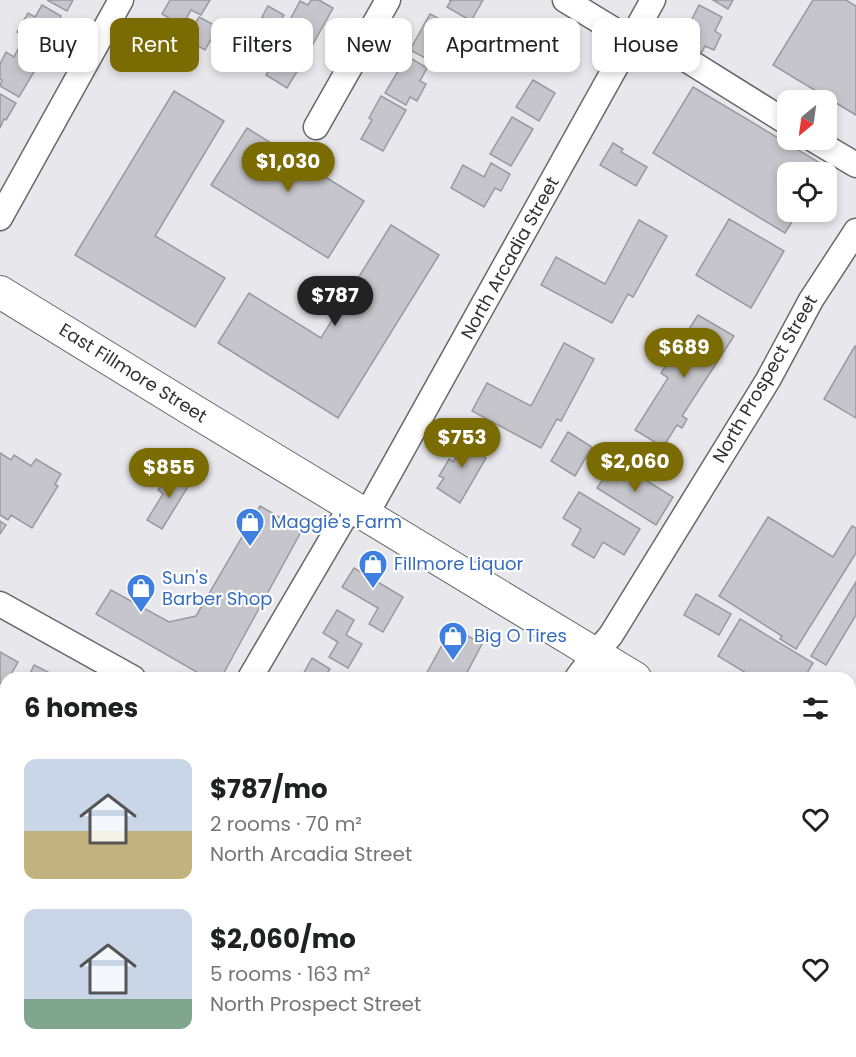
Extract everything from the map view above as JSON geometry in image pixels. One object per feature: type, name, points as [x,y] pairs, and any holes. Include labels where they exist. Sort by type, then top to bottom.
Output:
[{"type":"main road","name":"East Fillmore Street","points":[[0,292],[358,510],[586,666],[610,672]]},
{"type":"street","points":[[0,218],[121,0]]},
{"type":"street","points":[[316,127],[388,0]]},
{"type":"street","points":[[565,0],[595,18]]},
{"type":"street","name":"North Arcadia Street","points":[[643,18],[653,0]]},
{"type":"street","points":[[700,68],[777,116]]},
{"type":"street","name":"North Arcadia Street","points":[[254,672],[358,510],[612,72]]},
{"type":"street","points":[[831,150],[856,165]]},
{"type":"street","name":"North Prospect Street","points":[[586,666],[611,635],[636,595],[768,380],[811,300],[856,231]]},
{"type":"street","points":[[0,604],[122,672]]},
{"type":"building","points":[[47,0],[73,0],[67,11]]},
{"type":"building","points":[[170,0],[210,0],[201,15],[191,10],[186,18],[169,18],[162,14]]},
{"type":"building","points":[[311,0],[319,0],[333,8],[327,18],[325,18],[325,22],[313,44],[313,18],[291,18],[300,1],[308,5]]},
{"type":"building","points":[[449,0],[483,0],[473,18],[466,18],[447,7],[451,1]]},
{"type":"building","points":[[713,0],[733,0],[728,9]]},
{"type":"building","points":[[813,0],[846,0],[856,6],[856,115],[837,104],[837,90],[814,90],[773,65]]},
{"type":"building","points":[[42,5],[61,16],[60,18],[25,18],[28,13],[35,17]]},
{"type":"building","points":[[699,5],[722,17],[715,31],[721,35],[714,50],[705,46],[702,52],[700,51],[700,18],[692,18]]},
{"type":"building","points":[[268,6],[284,15],[282,18],[262,17]]},
{"type":"building","points":[[198,18],[211,23],[211,39],[205,50],[199,47]]},
{"type":"building","points":[[424,25],[424,57],[412,51],[412,46]]},
{"type":"building","points":[[18,49],[18,72],[34,72],[19,97],[0,86],[2,80],[0,79],[0,64],[6,52],[14,57]]},
{"type":"building","points":[[412,59],[424,66],[425,72],[420,81],[426,84],[417,101],[410,97],[406,105],[385,93],[397,72],[412,72]]},
{"type":"building","points":[[268,72],[297,72],[287,88],[266,75]]},
{"type":"building","points":[[533,80],[555,93],[539,121],[516,107]]},
{"type":"building","points":[[693,87],[777,137],[777,150],[798,150],[818,162],[777,162],[777,222],[792,222],[785,233],[653,153]]},
{"type":"building","points":[[174,91],[224,121],[155,236],[225,278],[195,327],[75,255]]},
{"type":"building","points":[[0,94],[16,103],[0,128]]},
{"type":"building","points":[[381,96],[406,110],[383,151],[361,139],[372,120],[369,118]]},
{"type":"building","points":[[512,117],[533,129],[511,166],[490,154]]},
{"type":"building","points":[[247,128],[364,201],[328,258],[211,185]]},
{"type":"building","points":[[613,143],[623,149],[621,152],[647,167],[636,186],[600,165]]},
{"type":"building","points":[[491,163],[510,174],[501,191],[495,188],[484,207],[451,188],[463,165],[484,177]]},
{"type":"building","points":[[729,219],[784,251],[751,308],[696,275]]},
{"type":"building","points":[[639,220],[667,236],[633,297],[628,294],[612,323],[541,285],[556,257],[605,284]]},
{"type":"building","points":[[391,225],[439,255],[338,418],[218,343],[249,293],[321,338]]},
{"type":"building","points":[[698,315],[734,336],[682,416],[687,419],[682,428],[677,425],[663,447],[635,430],[668,378],[661,373]]},
{"type":"building","points":[[564,343],[594,359],[561,421],[557,419],[541,448],[472,411],[487,383],[531,406]]},
{"type":"building","points":[[856,347],[856,418],[824,399]]},
{"type":"building","points":[[568,432],[592,447],[575,476],[551,461]]},
{"type":"building","points":[[469,434],[485,444],[480,454],[486,458],[460,503],[437,488],[444,478],[439,476],[449,459],[453,462]]},
{"type":"building","points":[[0,453],[11,460],[14,455],[31,466],[36,459],[61,474],[55,484],[58,486],[32,528],[11,515],[8,520],[0,515]]},
{"type":"building","points":[[615,461],[673,497],[656,525],[597,488]]},
{"type":"building","points":[[177,471],[192,480],[162,529],[147,520],[163,494],[158,490],[163,482],[168,485]]},
{"type":"building","points":[[579,492],[640,529],[624,555],[603,542],[594,558],[572,545],[581,529],[563,518]]},
{"type":"building","points":[[260,506],[302,530],[224,672],[197,672],[96,614],[111,590],[169,622],[196,616]]},
{"type":"building","points":[[768,517],[833,557],[852,526],[856,528],[856,553],[796,649],[780,639],[782,636],[719,596]]},
{"type":"building","points":[[0,521],[6,525],[0,534]]},
{"type":"building","points":[[354,568],[403,597],[383,632],[369,624],[378,608],[342,587]]},
{"type":"building","points":[[856,582],[856,615],[826,665],[811,656]]},
{"type":"building","points":[[696,594],[731,614],[719,635],[684,615]]},
{"type":"building","points":[[337,610],[354,620],[346,635],[362,644],[348,668],[329,657],[338,642],[323,633]]},
{"type":"building","points":[[740,619],[813,663],[808,672],[744,672],[718,656]]},
{"type":"building","name":"Big O Tires","points":[[452,627],[482,644],[467,672],[427,672]]},
{"type":"building","points":[[0,652],[18,662],[12,672],[0,672]]},
{"type":"building","points":[[312,658],[330,669],[328,672],[304,672]]},
{"type":"building","points":[[34,665],[48,672],[31,672]]},
{"type":"place","name":"Maggie's Farm","points":[[250,548]]},
{"type":"place","name":"Fillmore Liquor","points":[[373,590]]},
{"type":"place","name":"Sun's Barber Shop","points":[[141,614]]},
{"type":"place","name":"Big O Tires","points":[[453,662]]}]
